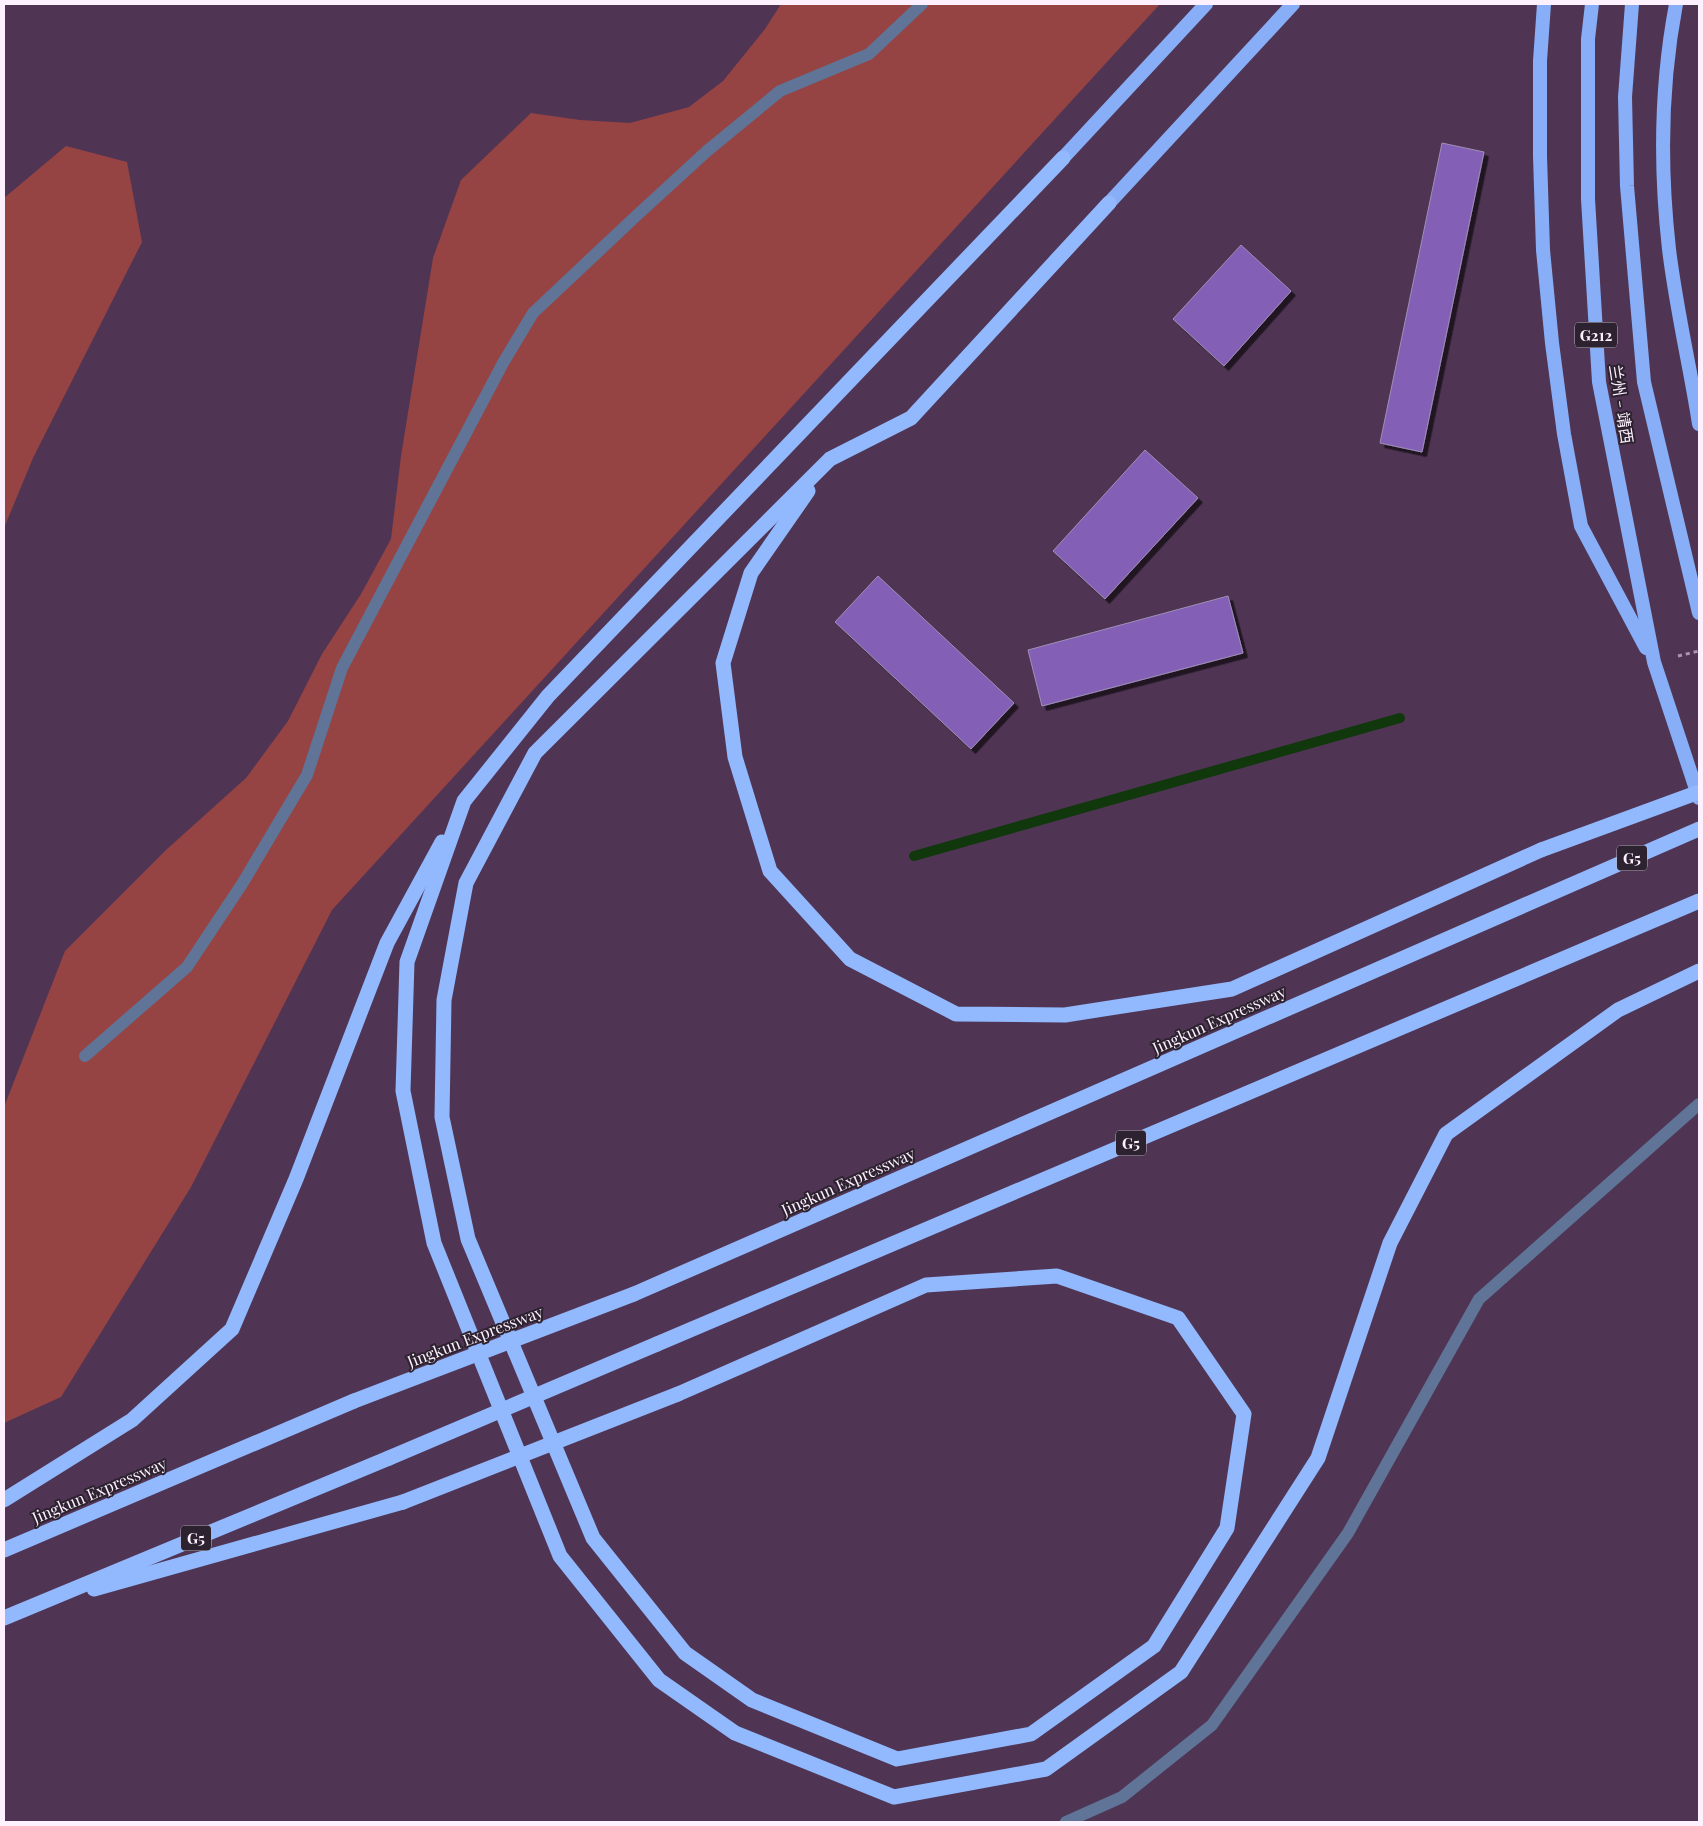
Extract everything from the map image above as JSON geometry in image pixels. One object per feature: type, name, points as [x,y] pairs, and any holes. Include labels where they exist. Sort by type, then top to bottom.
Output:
[{"type":"highway","points":[[4,1500],[132,1420],[232,1329],[296,1179],[387,943],[464,801],[548,696],[1063,158],[1206,4]]},
{"type":"highway","points":[[26,1609],[403,1502],[678,1394],[926,1285],[1057,1276],[1178,1318],[1244,1414],[1227,1528],[1154,1646],[1032,1734],[898,1759],[752,1700],[685,1653],[593,1538],[468,1239],[442,1117],[444,1000],[466,883],[534,753],[830,459],[910,418],[1293,4]]},
{"type":"highway","points":[[1544,4],[1540,61],[1540,156],[1543,250],[1552,343],[1564,434],[1581,526],[1654,662]]},
{"type":"highway","name":"兰州 - 靖西","points":[[1592,4],[1588,39],[1588,198],[1599,382],[1654,662],[1699,798]]},
{"type":"highway","name":"兰州 - 靖西","points":[[1632,4],[1625,97],[1627,186],[1644,382],[1699,614]]},
{"type":"highway","points":[[1676,4],[1667,69],[1664,122],[1664,185],[1670,258],[1699,424]]},
{"type":"highway","points":[[830,459],[751,573],[723,663],[734,757],[770,871],[850,959],[956,1014],[1065,1015],[1232,989],[1541,850],[1699,792]]},
{"type":"highway","points":[[464,801],[407,962],[403,1092],[434,1243],[560,1556],[660,1680],[735,1732],[894,1797],[1046,1769],[1182,1672],[1318,1458],[1390,1243],[1446,1134],[1618,1010],[1699,971]]},
{"type":"highway","name":"Jingkun Expressway","points":[[4,1550],[354,1401],[634,1294],[1699,829]]},
{"type":"highway","name":"G5","points":[[4,1618],[389,1458],[1699,901]]},
{"type":"street","points":[[85,1056],[187,967],[242,884],[308,776],[342,668],[503,363],[533,313],[707,151],[780,92],[869,54],[922,4]]},
{"type":"street","points":[[1066,1822],[1122,1797],[1212,1725],[1348,1532],[1480,1299],[1699,1104]]},
{"type":"shaded area","points":[[781,4],[1160,4],[332,910],[191,1187],[61,1397],[4,1423],[4,1107],[65,951],[166,850],[246,778],[288,721],[322,654],[361,594],[391,539],[401,456],[433,258],[461,180],[531,113],[580,120],[630,123],[689,107],[723,81],[765,29]]},
{"type":"shaded area","points":[[66,146],[127,162],[142,242],[33,458],[4,528],[4,198]]},
{"type":"building","points":[[1442,143],[1484,152],[1422,452],[1380,443]]},
{"type":"building","points":[[1241,245],[1291,291],[1224,366],[1173,319]]},
{"type":"building","points":[[1145,450],[1198,498],[1105,599],[1053,551]]},
{"type":"building","points":[[878,576],[1014,703],[971,749],[835,622]]},
{"type":"building","points":[[1228,596],[1243,653],[1042,706],[1028,650]]},
{"type":"waterway","points":[[914,856],[1400,718]]}]
